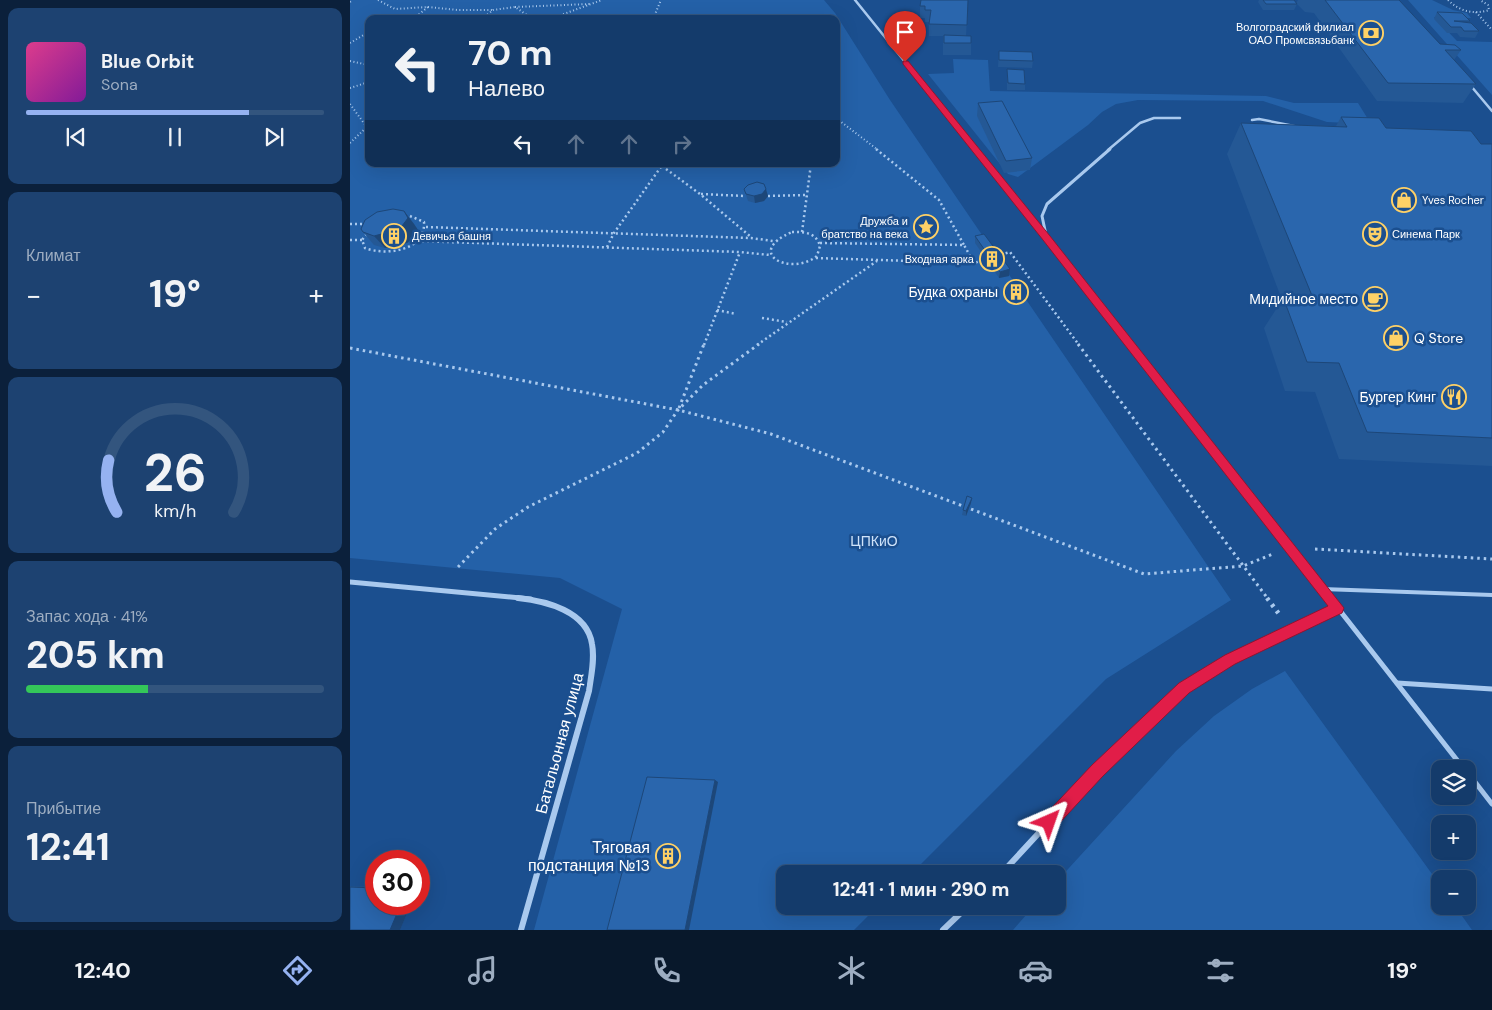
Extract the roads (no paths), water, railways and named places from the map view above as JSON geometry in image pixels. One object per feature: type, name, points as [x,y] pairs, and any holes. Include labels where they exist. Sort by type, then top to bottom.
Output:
[{"type":"street","name":"Батальонная улица","points":[[350,582],[539,600],[562,607],[582,621],[592,638],[595,657],[589,691],[521,930]]},
{"type":"street","points":[[1009,865],[1098,770],[1184,688],[1230,660],[1338,608]]},
{"type":"street","points":[[942,930],[958,915]]},
{"type":"lane","points":[[855,0],[1046,238],[1457,760]]},
{"type":"lane","points":[[1466,81],[1492,111]]},
{"type":"lane","points":[[1046,238],[1042,208],[1050,200],[1140,123],[1154,118],[1180,118]]},
{"type":"lane","points":[[1252,120],[1259,119],[1297,127]]},
{"type":"lane","points":[[1322,589],[1492,594]]},
{"type":"lane","points":[[1397,684],[1492,689]]},
{"type":"lane","points":[[1476,783],[1492,804]]},
{"type":"place","name":"Волгоградский филиал ОАО Промсвязьбанк","points":[[1371,33]]},
{"type":"place","name":"Yves Rocher","points":[[1404,200]]},
{"type":"place","name":"Дружба и братство на века","points":[[926,227]]},
{"type":"place","name":"Синема Парк","points":[[1375,234]]},
{"type":"place","name":"Девичья башня","points":[[394,236]]},
{"type":"place","name":"Входная арка","points":[[992,259]]},
{"type":"place","name":"Будка охраны","points":[[1016,292]]},
{"type":"place","name":"Мидийное место","points":[[1375,299]]},
{"type":"place","name":"Q Store","points":[[1396,338]]},
{"type":"place","name":"Бургер Кинг","points":[[1454,397]]},
{"type":"place","name":"Тяговая подстанция №13","points":[[668,856]]},
{"type":"park label","name":"ЦПКиО","points":[[874,541]]}]
